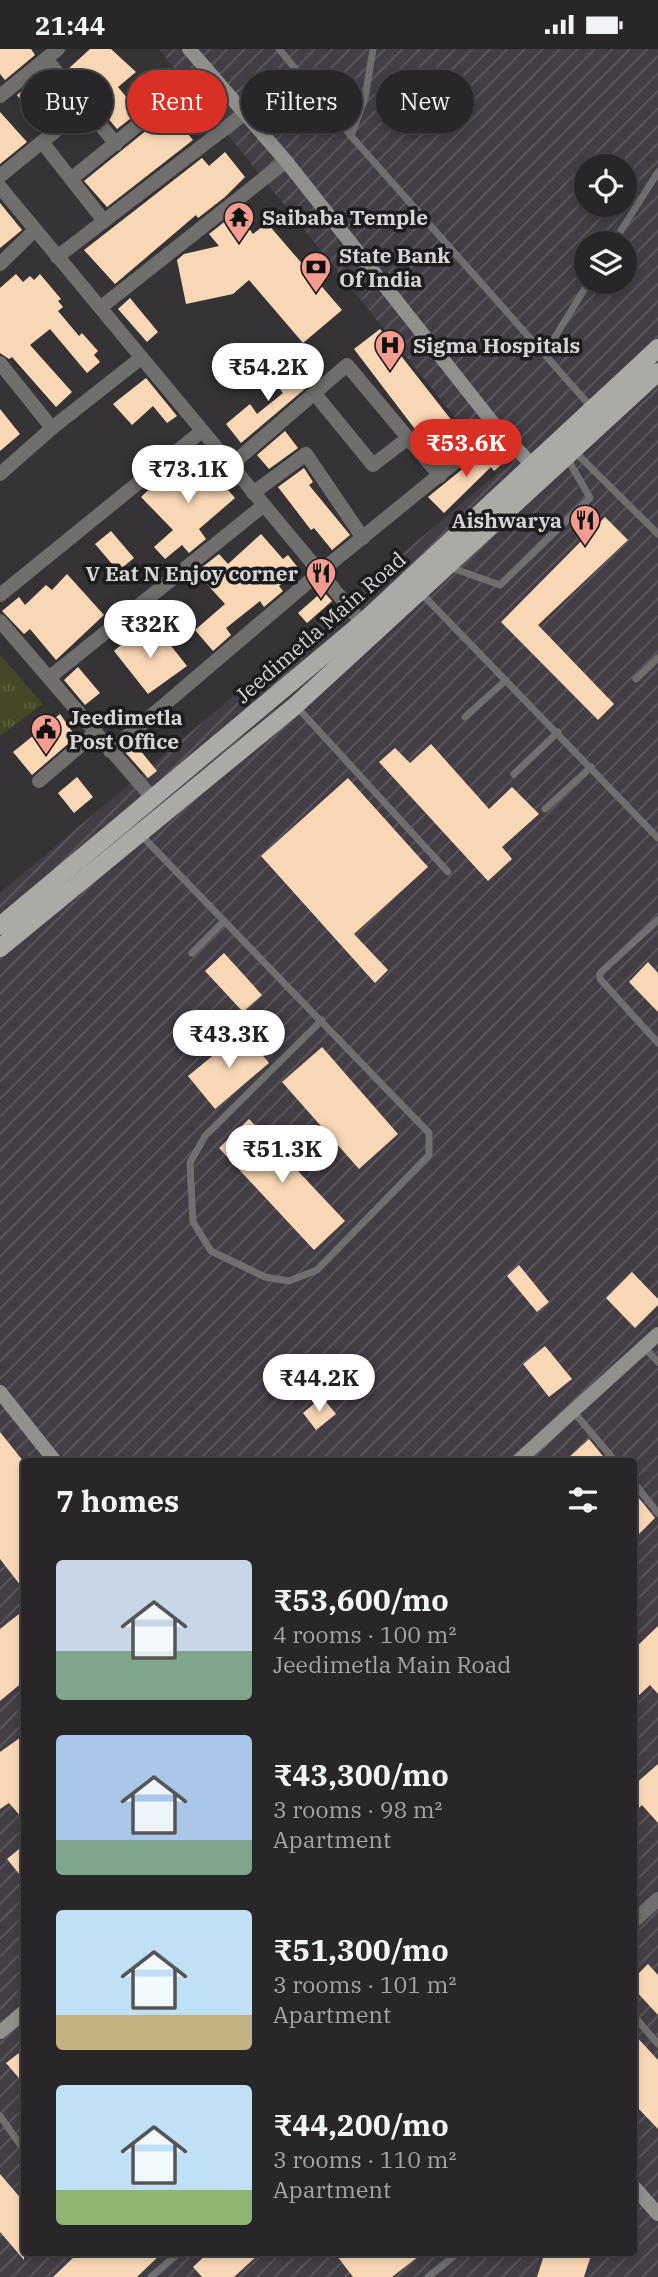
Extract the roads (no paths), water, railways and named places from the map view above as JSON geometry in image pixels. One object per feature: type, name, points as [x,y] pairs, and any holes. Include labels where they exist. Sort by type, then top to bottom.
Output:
[{"type":"main road","name":"Jeedimetla Main Road","points":[[0,948],[295,706],[422,593],[538,471],[592,408],[658,348]]},
{"type":"main road","name":"Jeedimetla Main Road","points":[[0,926],[154,800],[538,471],[569,453],[658,372]]},
{"type":"street","points":[[0,96],[58,49]]},
{"type":"street","points":[[189,49],[241,109]]},
{"type":"street","points":[[46,59],[55,70]]},
{"type":"street","points":[[71,179],[207,69]]},
{"type":"street","points":[[57,257],[241,115]]},
{"type":"street","points":[[0,176],[53,133]]},
{"type":"street","points":[[107,133],[116,144]]},
{"type":"street","points":[[262,133],[497,428],[538,471]]},
{"type":"street","points":[[42,142],[104,221]]},
{"type":"street","points":[[100,308],[286,161]]},
{"type":"street","points":[[0,187],[362,623]]},
{"type":"street","points":[[0,264],[35,230]]},
{"type":"street","points":[[0,474],[52,428],[141,358]]},
{"type":"street","points":[[0,363],[52,428]]},
{"type":"street","points":[[231,465],[347,365],[440,476]]},
{"type":"street","points":[[315,394],[373,465],[408,438]]},
{"type":"street","points":[[110,751],[320,572],[497,428]]},
{"type":"street","points":[[0,596],[202,431]]},
{"type":"street","points":[[253,493],[306,454],[363,538]]},
{"type":"street","points":[[50,677],[264,505]]},
{"type":"street","points":[[0,621],[154,800]]},
{"type":"street","points":[[39,781],[94,733]]},
{"type":"street","points":[[521,1458],[658,1334]]},
{"type":"street","points":[[0,1392],[53,1458]]},
{"type":"street","points":[[637,1919],[657,1903]]},
{"type":"street","points":[[0,2032],[21,2014]]},
{"type":"street","points":[[637,2190],[658,2214]]},
{"type":"lane","points":[[279,49],[351,136],[592,408]]},
{"type":"lane","points":[[351,136],[365,98],[373,49]]},
{"type":"lane","points":[[621,231],[658,172]]},
{"type":"lane","points":[[545,353],[582,294]]},
{"type":"lane","points":[[569,453],[658,534]]},
{"type":"lane","points":[[449,567],[500,585],[590,498],[569,453]]},
{"type":"lane","points":[[422,593],[658,838]]},
{"type":"lane","points":[[636,679],[658,658]]},
{"type":"lane","points":[[466,717],[506,680]]},
{"type":"lane","points":[[295,706],[448,872]]},
{"type":"lane","points":[[514,774],[558,732]]},
{"type":"lane","points":[[545,809],[592,767]]},
{"type":"lane","points":[[141,835],[322,1020],[428,1130],[429,1155],[317,1270],[289,1281],[265,1277],[211,1251],[193,1222],[190,1163],[205,1136],[322,1020]]},
{"type":"lane","points":[[658,920],[600,973],[600,979],[658,1043]]},
{"type":"lane","points":[[192,953],[225,921]]},
{"type":"lane","points":[[644,1347],[658,1363]]},
{"type":"lane","points":[[573,1411],[612,1458]]},
{"type":"lane","points":[[637,1487],[658,1513]]},
{"type":"lane","points":[[637,2020],[658,2044]]},
{"type":"lane","points":[[0,2116],[21,2146]]},
{"type":"lane","points":[[151,2277],[175,2256]]},
{"type":"lane","points":[[428,2277],[454,2256]]},
{"type":"place","name":"Saibaba Temple","points":[[239,244]]},
{"type":"place","name":"State Bank Of India","points":[[316,294]]},
{"type":"place","name":"Sigma Hospitals","points":[[390,372]]},
{"type":"place","name":"Aishwarya","points":[[585,547]]},
{"type":"place","name":"V Eat N Enjoy corner","points":[[321,600]]},
{"type":"place","name":"Jeedimetla Post Office","points":[[46,756]]}]
